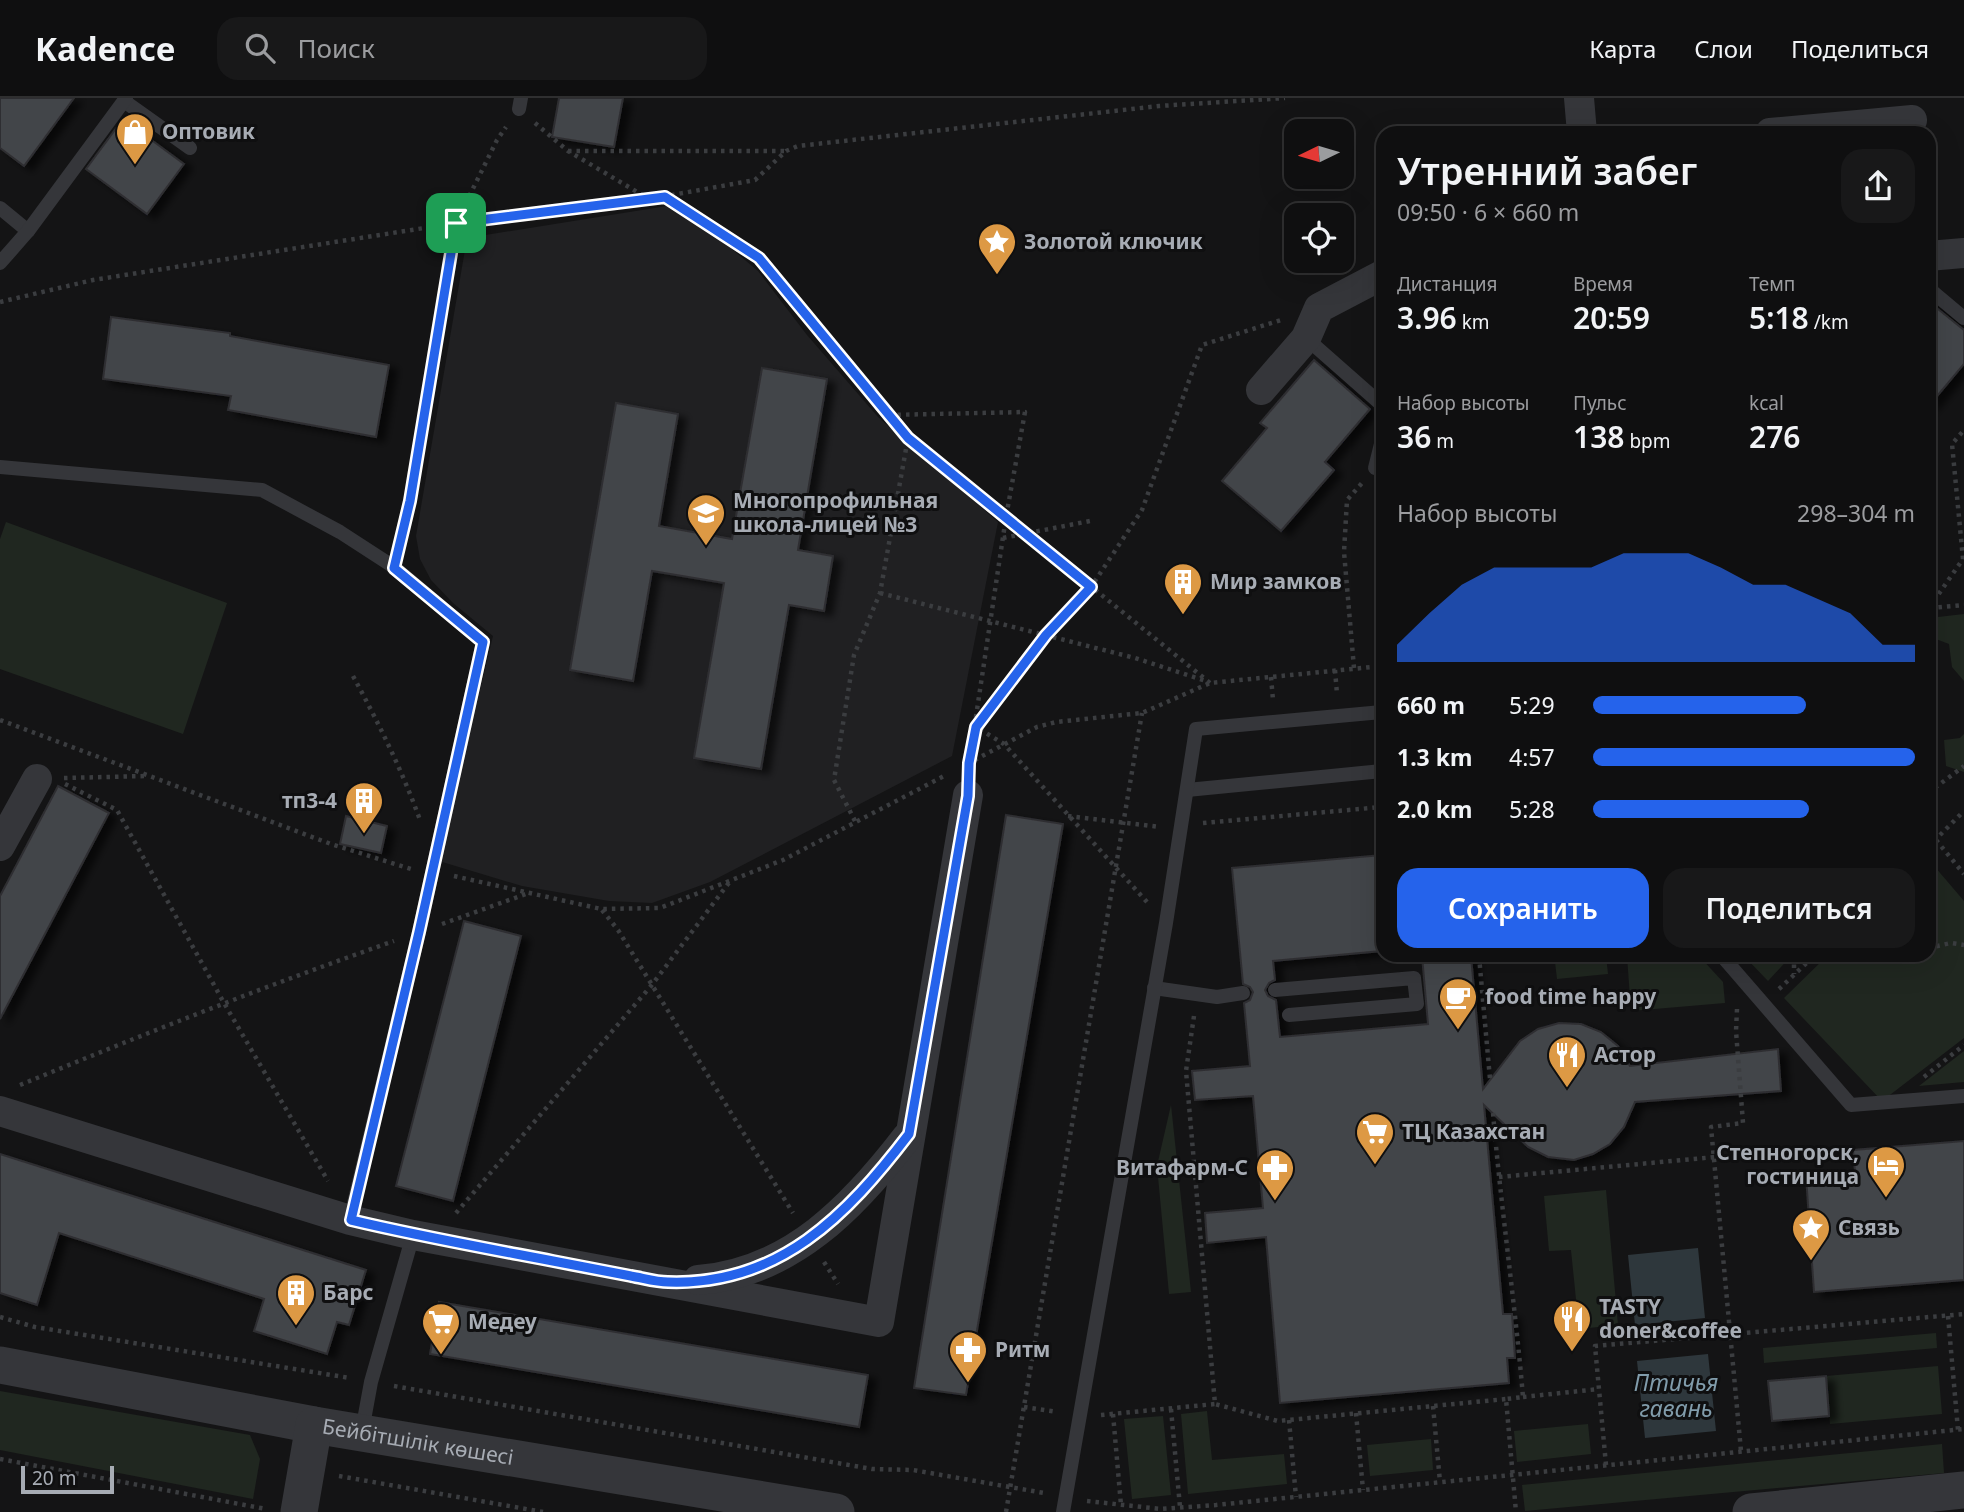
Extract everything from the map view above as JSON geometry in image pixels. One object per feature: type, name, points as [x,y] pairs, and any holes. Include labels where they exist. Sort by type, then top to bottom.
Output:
[{"type":"street","points":[[1579,98],[1581,126]]},
{"type":"street","points":[[1846,126],[1912,120]]},
{"type":"street","points":[[1936,255],[1964,253]]},
{"type":"street","points":[[1261,390],[1306,338],[1319,308],[1376,278]]},
{"type":"street","points":[[0,846],[37,779]]},
{"type":"street","points":[[6,1099],[351,1220],[880,1322],[963,782]]},
{"type":"street","points":[[667,1283],[744,1273],[781,1258],[839,1215],[878,1175],[909,1134]]},
{"type":"street","name":"Бейбітшілік көшесі","points":[[0,1365],[746,1505],[836,1512]]},
{"type":"street","points":[[285,1511],[314,1425]]},
{"type":"street","points":[[1751,1512],[1964,1490]]},
{"type":"lane","points":[[0,263],[28,230],[125,99],[190,148]]},
{"type":"lane","points":[[0,208],[28,230]]},
{"type":"lane","points":[[1936,295],[1964,318]]},
{"type":"lane","points":[[1306,338],[1376,400]]},
{"type":"lane","points":[[0,467],[262,490],[340,531],[394,568],[483,642],[419,932],[351,1220]]},
{"type":"lane","points":[[1064,1505],[1182,825],[1196,729],[1376,713]]},
{"type":"lane","points":[[1187,790],[1376,772]]},
{"type":"lane","points":[[1727,962],[1851,1105],[1964,1096]]},
{"type":"lane","points":[[1276,990],[1414,978],[1417,1004],[1289,1014]]},
{"type":"lane","points":[[1154,988],[1216,997],[1243,993]]},
{"type":"lane","points":[[362,1432],[371,1382],[424,1236]]},
{"type":"path","points":[[568,151],[786,151],[799,146],[1159,106],[1286,98]]},
{"type":"path","points":[[394,568],[410,501],[456,223],[497,140],[520,104],[568,151],[650,200]]},
{"type":"path","points":[[0,302],[93,280],[456,223],[650,200],[754,180],[786,151]]},
{"type":"path","points":[[665,197],[759,258],[908,438],[1210,683]]},
{"type":"path","points":[[976,727],[1046,635],[1091,587],[1142,510],[1202,345],[1319,308]]},
{"type":"path","points":[[889,415],[1025,412],[989,621],[976,727],[963,782]]},
{"type":"path","points":[[1936,598],[1962,559],[1952,444],[1964,430]]},
{"type":"path","points":[[855,821],[834,780],[853,656],[880,593],[908,438]]},
{"type":"path","points":[[1354,668],[1344,552],[1348,500],[1376,468]]},
{"type":"path","points":[[1003,538],[1090,521]]},
{"type":"path","points":[[880,593],[1135,658],[1210,683]]},
{"type":"path","points":[[1936,607],[1964,605]]},
{"type":"path","points":[[963,782],[969,763],[1037,727],[1056,722],[1142,713],[1210,683],[1376,666]]},
{"type":"path","points":[[353,676],[408,786],[424,830],[432,872]]},
{"type":"path","points":[[1006,1512],[1142,713]]},
{"type":"path","points":[[0,720],[331,844],[404,868],[601,909],[660,908],[732,880],[783,860],[946,774]]},
{"type":"path","points":[[976,727],[1004,744],[1116,868]]},
{"type":"path","points":[[1936,787],[1964,766]]},
{"type":"path","points":[[150,776],[55,778],[117,810],[351,1220]]},
{"type":"path","points":[[1067,816],[1156,827],[1376,808]]},
{"type":"path","points":[[1964,811],[1936,840],[1964,874]]},
{"type":"path","points":[[424,1236],[651,986],[732,880]]},
{"type":"path","points":[[6,1099],[225,1003],[528,893]]},
{"type":"path","points":[[601,909],[618,930],[859,1318]]},
{"type":"path","points":[[1936,946],[1951,943],[1964,946]]},
{"type":"path","points":[[1480,962],[1490,1079]]},
{"type":"path","points":[[1794,962],[1794,974]]},
{"type":"path","points":[[1194,1016],[1186,1071],[1215,1404]]},
{"type":"path","points":[[1736,1031],[1744,1124],[1711,1127],[1741,1451]]},
{"type":"path","points":[[1493,1113],[1523,1397]]},
{"type":"path","points":[[1499,1177],[1715,1157]]},
{"type":"path","points":[[1606,1465],[1595,1346],[1964,1314]]},
{"type":"path","points":[[0,1317],[35,1327],[873,1469],[913,1470],[1010,1487],[1064,1505],[1121,1505],[1161,1509],[1961,1430],[1948,1316]]},
{"type":"path","points":[[1101,1415],[1215,1404],[1278,1421],[1599,1389]]},
{"type":"path","points":[[1507,1399],[1516,1512]]},
{"type":"path","points":[[1433,1406],[1440,1482]]},
{"type":"path","points":[[1171,1409],[1180,1507]]},
{"type":"path","points":[[1356,1413],[1363,1490]]},
{"type":"path","points":[[1113,1414],[1121,1505]]},
{"type":"path","points":[[1289,1420],[1296,1497]]},
{"type":"path","points":[[0,1459],[285,1511]]},
{"type":"path","points":[[331,1474],[543,1512]]},
{"type":"shaded area","name":"Многопрофильная школа-лицей №3","points":[[667,206],[708,229],[758,271],[807,335],[878,417],[998,522],[952,756],[710,882],[652,903],[609,901],[522,886],[439,861],[493,636],[453,603],[431,580],[420,559],[416,536],[467,238]]},
{"type":"shaded area","points":[[6,522],[227,603],[183,734],[0,669],[0,539]]},
{"type":"shaded area","points":[[1964,614],[1964,681],[1952,667],[1949,644],[1936,639],[1936,617]]},
{"type":"shaded area","points":[[1964,734],[1964,772],[1946,766],[1944,740],[1960,738]]},
{"type":"shaded area","points":[[1936,868],[1964,901],[1964,1038],[1882,1101],[1784,998],[1821,962],[1936,962]]},
{"type":"shaded area","points":[[1555,962],[1607,962],[1608,974],[1557,979]]},
{"type":"shaded area","points":[[1627,962],[1705,962],[1723,982],[1725,1003],[1631,1011]]},
{"type":"shaded area","points":[[1750,962],[1785,962],[1768,981]]},
{"type":"shaded area","points":[[1964,1051],[1964,1082],[1919,1086]]},
{"type":"shaded area","points":[[1171,1105],[1191,1292],[1169,1294],[1157,1166]]},
{"type":"shaded area","points":[[1606,1190],[1618,1325],[1579,1329],[1571,1250],[1549,1251],[1544,1196]]},
{"type":"shaded area","points":[[1936,1333],[1937,1348],[1764,1363],[1763,1348]]},
{"type":"shaded area","points":[[1938,1366],[1942,1414],[1830,1424],[1826,1376]]},
{"type":"shaded area","points":[[0,1391],[250,1435],[260,1459],[253,1499],[0,1450]]},
{"type":"shaded area","points":[[1207,1411],[1212,1460],[1284,1454],[1287,1484],[1188,1494],[1181,1414]]},
{"type":"shaded area","points":[[1163,1416],[1171,1495],[1132,1499],[1124,1419]]},
{"type":"shaded area","points":[[1588,1424],[1591,1454],[1517,1462],[1514,1431]]},
{"type":"shaded area","points":[[1431,1439],[1433,1470],[1370,1476],[1367,1445]]},
{"type":"shaded area","points":[[1942,1444],[1944,1473],[1525,1511],[1522,1485]]},
{"type":"water","name":"Птичья гавань","points":[[1698,1248],[1705,1318],[1635,1325],[1628,1255]]},
{"type":"water","name":"Птичья гавань","points":[[1708,1354],[1716,1431],[1645,1438],[1637,1361]]},
{"type":"building","points":[[0,98],[74,98],[24,166],[0,148]]},
{"type":"building","points":[[559,98],[623,98],[614,147],[552,137]]},
{"type":"building","name":"Оптовик","points":[[123,119],[184,164],[147,214],[86,169]]},
{"type":"building","points":[[1936,307],[1964,330],[1964,364],[1936,397]]},
{"type":"building","points":[[111,317],[230,333],[230,336],[389,365],[376,437],[228,410],[231,396],[103,379]]},
{"type":"building","points":[[1314,360],[1370,409],[1325,462],[1334,470],[1281,531],[1222,481],[1267,428],[1260,423]]},
{"type":"building","points":[[762,368],[827,379],[798,550],[833,556],[824,611],[789,605],[761,769],[694,758],[724,583],[652,571],[633,681],[570,670],[616,403],[678,414],[659,526],[732,539]]},
{"type":"building","points":[[58,786],[109,813],[0,1019],[0,896]]},
{"type":"building","points":[[1006,815],[1063,824],[966,1395],[914,1388]]},
{"type":"building","name":"тп3-4","points":[[346,816],[387,826],[381,853],[340,844]]},
{"type":"building","name":"ТЦ Казахстан","points":[[1376,856],[1376,952],[1273,961],[1275,980],[1269,983],[1265,990],[1268,996],[1276,1000],[1280,1037],[1428,1024],[1423,962],[1472,962],[1483,1089],[1520,1041],[1538,1029],[1559,1023],[1581,1024],[1601,1032],[1618,1046],[1630,1066],[1778,1049],[1781,1091],[1635,1102],[1624,1127],[1610,1144],[1593,1154],[1574,1160],[1548,1157],[1528,1147],[1484,1105],[1503,1314],[1512,1314],[1515,1358],[1507,1358],[1509,1383],[1280,1403],[1266,1237],[1207,1243],[1205,1213],[1263,1208],[1253,1096],[1195,1100],[1192,1071],[1250,1066],[1244,1003],[1250,1000],[1253,992],[1243,984],[1232,868]]},
{"type":"building","points":[[464,921],[521,936],[453,1201],[396,1186]]},
{"type":"building","name":"Степногорск, гостиница","points":[[1964,1141],[1964,1280],[1814,1292],[1806,1176],[1855,1172],[1853,1150]]},
{"type":"building","points":[[0,1154],[366,1270],[349,1325],[337,1322],[327,1354],[254,1331],[264,1299],[59,1233],[37,1305],[0,1293]]},
{"type":"building","points":[[439,1302],[868,1375],[859,1427],[430,1354]]},
{"type":"building","points":[[1826,1376],[1829,1416],[1772,1421],[1768,1381]]},
{"type":"place","name":"Оптовик","points":[[135,166]]},
{"type":"place","name":"Золотой ключик","points":[[997,276]]},
{"type":"place","name":"Многопрофильная школа-лицей №3","points":[[706,547]]},
{"type":"place","name":"Мир замков","points":[[1183,616]]},
{"type":"place","name":"тп3-4","points":[[364,835]]},
{"type":"place","name":"food time happy","points":[[1458,1031]]},
{"type":"place","name":"Астор","points":[[1567,1089]]},
{"type":"place","name":"ТЦ Казахстан","points":[[1375,1166]]},
{"type":"place","name":"Степногорск, гостиница","points":[[1886,1199]]},
{"type":"place","name":"Витафарм-С","points":[[1275,1202]]},
{"type":"place","name":"Связь","points":[[1811,1262]]},
{"type":"place","name":"Барс","points":[[296,1327]]},
{"type":"place","name":"TASTY doner&coffee","points":[[1572,1353]]},
{"type":"place","name":"Медеу","points":[[441,1356]]},
{"type":"place","name":"Ритм","points":[[968,1384]]},
{"type":"route","points":[[665,197],[759,258],[908,438],[1091,587],[1046,635],[976,727],[969,763],[968,796],[909,1134],[878,1175],[839,1215],[781,1258],[744,1273],[667,1283],[413,1235],[351,1220],[419,932],[483,642],[394,568],[410,501],[456,223],[665,197]]}]
